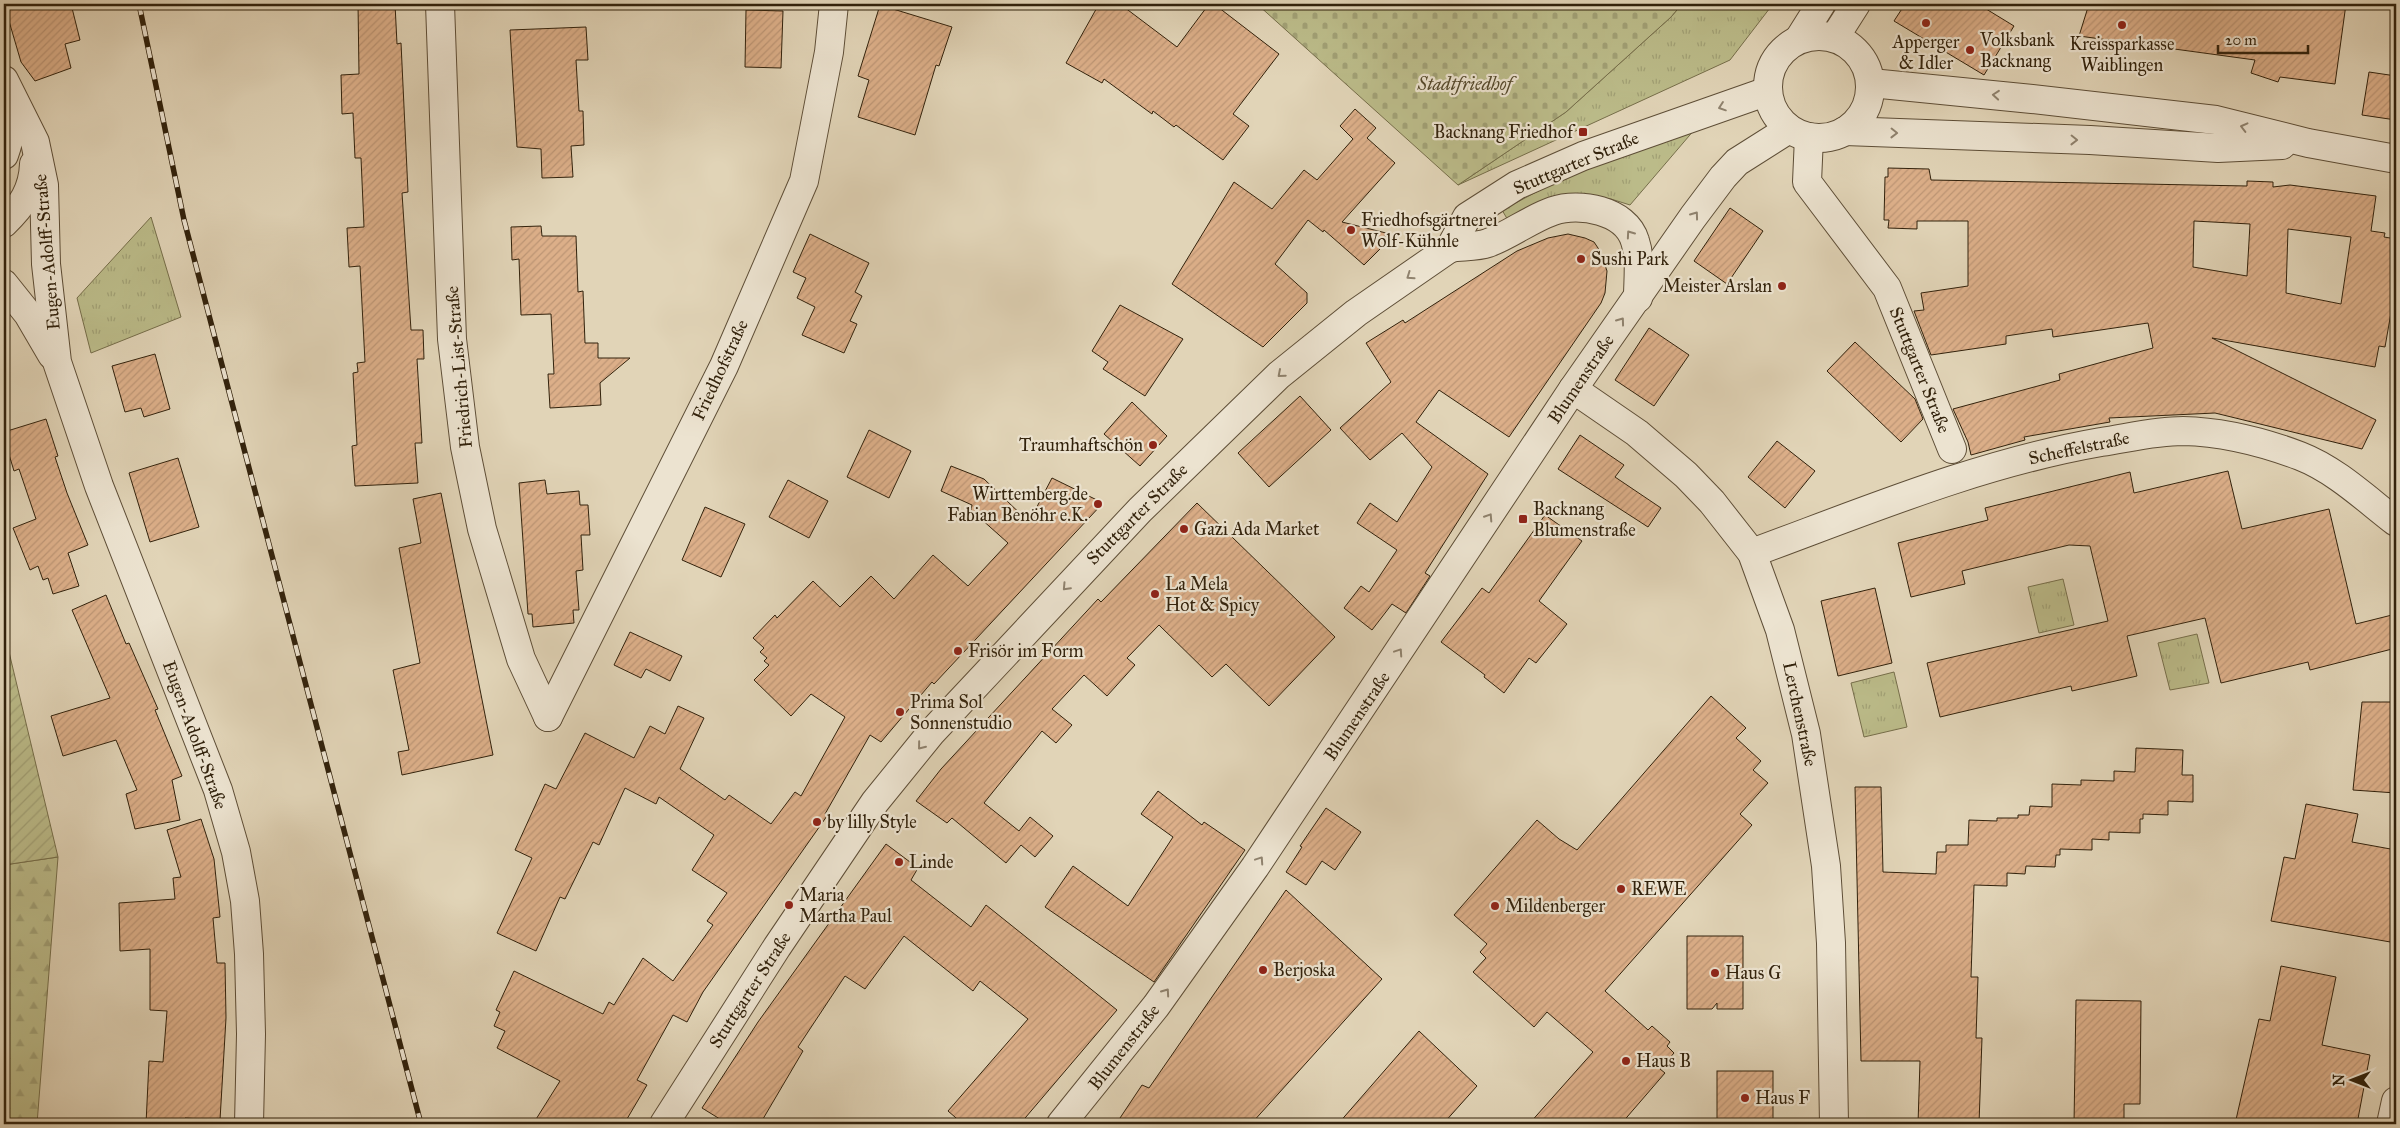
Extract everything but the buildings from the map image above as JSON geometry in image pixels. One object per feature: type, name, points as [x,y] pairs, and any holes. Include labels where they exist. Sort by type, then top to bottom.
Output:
[{"type":"street","name":"Friedrich-List-Straße","points":[[440,4],[452,339],[465,446],[482,528],[518,650],[548,716]]},
{"type":"street","name":"Friedhofstraße","points":[[548,716],[724,366],[804,181],[829,52],[834,4]]},
{"type":"street","points":[[1799,39],[1821,4]]},
{"type":"street","points":[[1835,37],[1856,4]]},
{"type":"street","points":[[1816,36],[1835,37],[1848,44],[1860,54],[1867,68],[1871,83],[1870,97],[1865,111],[1845,131],[1834,136],[1799,133],[1778,118],[1768,91],[1769,75],[1775,60],[1785,48],[1799,39],[1816,36]]},
{"type":"street","name":"Eugen-Adolff-Straße","points":[[4,80],[34,142],[44,185],[46,264],[57,362],[99,486],[218,790],[236,852],[245,901],[249,954],[251,1034],[250,1124]]},
{"type":"street","points":[[1871,83],[2032,98],[2216,120],[2308,144],[2396,159]]},
{"type":"street","points":[[4,84],[12,119],[12,133],[4,154]]},
{"type":"street","name":"Stuttgarter Straße","points":[[664,1124],[776,947],[875,802],[931,733],[1140,510],[1280,375],[1356,313],[1450,248],[1467,217],[1517,185],[1583,156],[1768,91]]},
{"type":"street","points":[[2030,139],[2032,98]]},
{"type":"street","points":[[2213,148],[2216,120]]},
{"type":"street","points":[[1845,131],[2213,148],[2308,144]]},
{"type":"street","name":"Stuttgarter Straße","points":[[1799,133],[1807,182],[1886,288],[1952,449]]},
{"type":"street","name":"Blumenstraße","points":[[1062,1124],[1156,1006],[1255,867],[1573,390],[1723,177],[1746,156],[1799,133]]},
{"type":"street","name":"Eugen-Adolff-Straße","points":[[4,223],[23,202],[30,190],[34,177],[34,142]]},
{"type":"street","points":[[1450,248],[1486,244],[1553,211],[1591,208],[1612,216],[1620,222],[1635,240],[1638,266],[1638,298]]},
{"type":"street","name":"Eugen-Adolff-Straße","points":[[4,284],[28,314],[57,362]]},
{"type":"street","name":"Lerchenstraße","points":[[1573,390],[1637,433],[1686,475],[1712,502],[1752,553],[1780,630],[1806,734],[1826,866],[1831,942],[1834,1124]]},
{"type":"street","name":"Scheffelstraße","points":[[1752,553],[2006,463],[2062,449],[2154,433],[2212,433],[2246,439],[2301,456],[2346,482],[2396,522]]},
{"type":"street","points":[[2391,1124],[2396,1101]]},
{"type":"green space","name":"Stadtfriedhof","points":[[1257,4],[1682,4],[1671,17],[1566,112],[1458,185]]},
{"type":"green space","points":[[1682,4],[1773,4],[1730,60],[1458,185],[1566,112],[1671,17]]},
{"type":"green space","points":[[1695,129],[1630,205],[1611,199],[1592,197],[1509,222],[1502,210],[1586,166]]},
{"type":"green space","points":[[151,217],[181,317],[91,353],[77,298]]},
{"type":"green space","points":[[2063,579],[2074,625],[2039,633],[2028,587]]},
{"type":"green space","points":[[4,631],[58,857],[4,865]]},
{"type":"green space","points":[[2197,634],[2209,683],[2170,690],[2158,643]]},
{"type":"green space","points":[[1894,672],[1907,727],[1864,737],[1851,683]]},
{"type":"green space","points":[[58,857],[37,1124],[4,1124],[4,865]]},
{"type":"railway","points":[[139,4],[184,220],[421,1124]]},
{"type":"place","name":"Apperger & Idler","points":[[1926,23]]},
{"type":"place","name":"Kreissparkasse Waiblingen","points":[[2122,25]]},
{"type":"place","name":"Volksbank Backnang","points":[[1970,50]]},
{"type":"place","name":"Backnang Friedhof","points":[[1583,132]]},
{"type":"place","name":"Friedhofsgärtnerei Wolf-Kühnle","points":[[1351,230]]},
{"type":"place","name":"Sushi Park","points":[[1581,259]]},
{"type":"place","name":"Meister Arslan","points":[[1782,286]]},
{"type":"place","name":"Traumhaftschön","points":[[1153,445]]},
{"type":"place","name":"Wirttemberg.de Fabian Benöhr e.K.","points":[[1098,504]]},
{"type":"place","name":"Backnang Blumenstraße","points":[[1523,519]]},
{"type":"place","name":"Gazi Ada Market","points":[[1184,529]]},
{"type":"place","name":"La Mela Hot & Spicy","points":[[1155,594]]},
{"type":"place","name":"Frisör im Form","points":[[958,651]]},
{"type":"place","name":"Prima Sol Sonnenstudio","points":[[900,712]]},
{"type":"place","name":"by lilly Style","points":[[817,822]]},
{"type":"place","name":"Linde","points":[[899,862]]},
{"type":"place","name":"REWE","points":[[1621,889]]},
{"type":"place","name":"Maria Martha Paul","points":[[789,905]]},
{"type":"place","name":"Mildenberger","points":[[1495,906]]},
{"type":"place","name":"Berjoska","points":[[1263,970]]},
{"type":"place","name":"Haus G","points":[[1715,973]]},
{"type":"place","name":"Haus B","points":[[1626,1061]]},
{"type":"place","name":"Haus F","points":[[1745,1098]]}]
